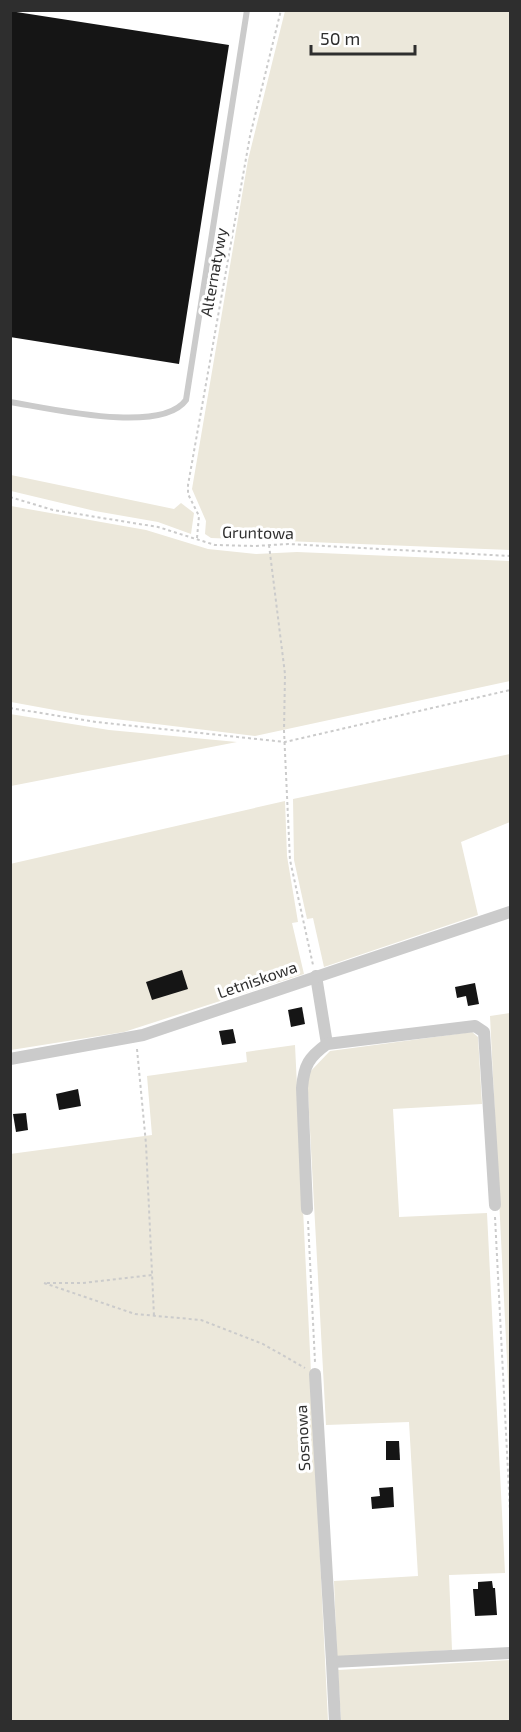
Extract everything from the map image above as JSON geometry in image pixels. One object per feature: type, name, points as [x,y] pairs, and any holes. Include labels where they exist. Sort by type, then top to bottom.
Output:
[{"type":"street","name":"Letniskowa","points":[[10,1059],[136,1036],[510,912]]},
{"type":"street","points":[[315,976],[327,1044]]},
{"type":"street","points":[[308,1209],[302,1088],[304,1069],[310,1056],[327,1044],[475,1026],[484,1032],[495,1205]]},
{"type":"street","name":"Sosnowa","points":[[315,1374],[335,1722]]},
{"type":"street","points":[[332,1662],[510,1653]]},
{"type":"lane","points":[[10,402],[107,418],[131,418],[160,414],[181,407],[186,400],[247,10]]},
{"type":"path","name":"Alternatywy","points":[[197,538],[199,516],[188,495],[188,485],[250,136],[280,10]]},
{"type":"path","name":"Gruntowa","points":[[10,497],[53,510],[158,527],[216,544],[510,556]]},
{"type":"path","points":[[269,545],[285,674],[285,742],[290,860],[315,976]]},
{"type":"path","points":[[10,708],[96,722],[285,742],[510,690]]},
{"type":"path","points":[[136,1036],[146,1144],[154,1316]]},
{"type":"path","points":[[495,1205],[510,1511]]},
{"type":"path","points":[[308,1209],[315,1374]]},
{"type":"path","points":[[152,1275],[82,1283],[44,1283],[135,1314],[201,1320],[263,1344],[315,1374]]},
{"type":"shaded area","points":[[285,11],[510,11],[510,550],[211,538],[205,534],[206,521],[192,489],[248,160]]},
{"type":"shaded area","points":[[11,475],[174,509],[181,503],[194,513],[191,534],[158,522],[95,511],[11,491]]},
{"type":"shaded area","points":[[11,506],[146,530],[208,549],[256,554],[297,552],[510,561],[510,681],[255,736],[82,715],[11,702]]},
{"type":"shaded area","points":[[10,714],[109,730],[237,742],[11,786]]},
{"type":"shaded area","points":[[510,754],[510,822],[461,842],[478,915],[324,967],[313,918],[307,919],[294,860],[293,799]]},
{"type":"shaded area","points":[[285,801],[287,856],[298,922],[292,923],[304,974],[124,1032],[11,1050],[10,864]]},
{"type":"shaded area","points":[[510,1013],[510,1421],[490,1016]]},
{"type":"shaded area","points":[[472,1032],[478,1037],[482,1104],[393,1109],[399,1217],[487,1213],[505,1573],[449,1575],[452,1650],[337,1657],[334,1581],[418,1576],[409,1422],[326,1425],[307,1075],[330,1051]]},
{"type":"shaded area","points":[[295,1045],[328,1721],[11,1721],[10,1154],[152,1135],[147,1076],[247,1062],[246,1052]]},
{"type":"shaded area","points":[[510,1660],[510,1721],[341,1721],[338,1670]]},
{"type":"building","points":[[10,11],[229,45],[179,364],[10,337]]},
{"type":"building","points":[[182,970],[188,989],[152,1000],[146,982]]},
{"type":"building","points":[[475,983],[479,1004],[468,1006],[466,996],[457,998],[455,987]]},
{"type":"building","points":[[302,1007],[305,1024],[291,1027],[288,1010]]},
{"type":"building","points":[[233,1029],[236,1043],[222,1045],[219,1031]]},
{"type":"building","points":[[78,1089],[81,1106],[59,1110],[56,1094]]},
{"type":"building","points":[[26,1113],[28,1130],[16,1132],[13,1114]]},
{"type":"building","points":[[386,1441],[399,1441],[400,1460],[386,1460]]},
{"type":"building","points":[[393,1487],[394,1507],[372,1509],[371,1497],[380,1496],[379,1488]]},
{"type":"building","points":[[492,1581],[493,1588],[495,1588],[497,1615],[475,1616],[473,1589],[478,1589],[478,1582]]}]
